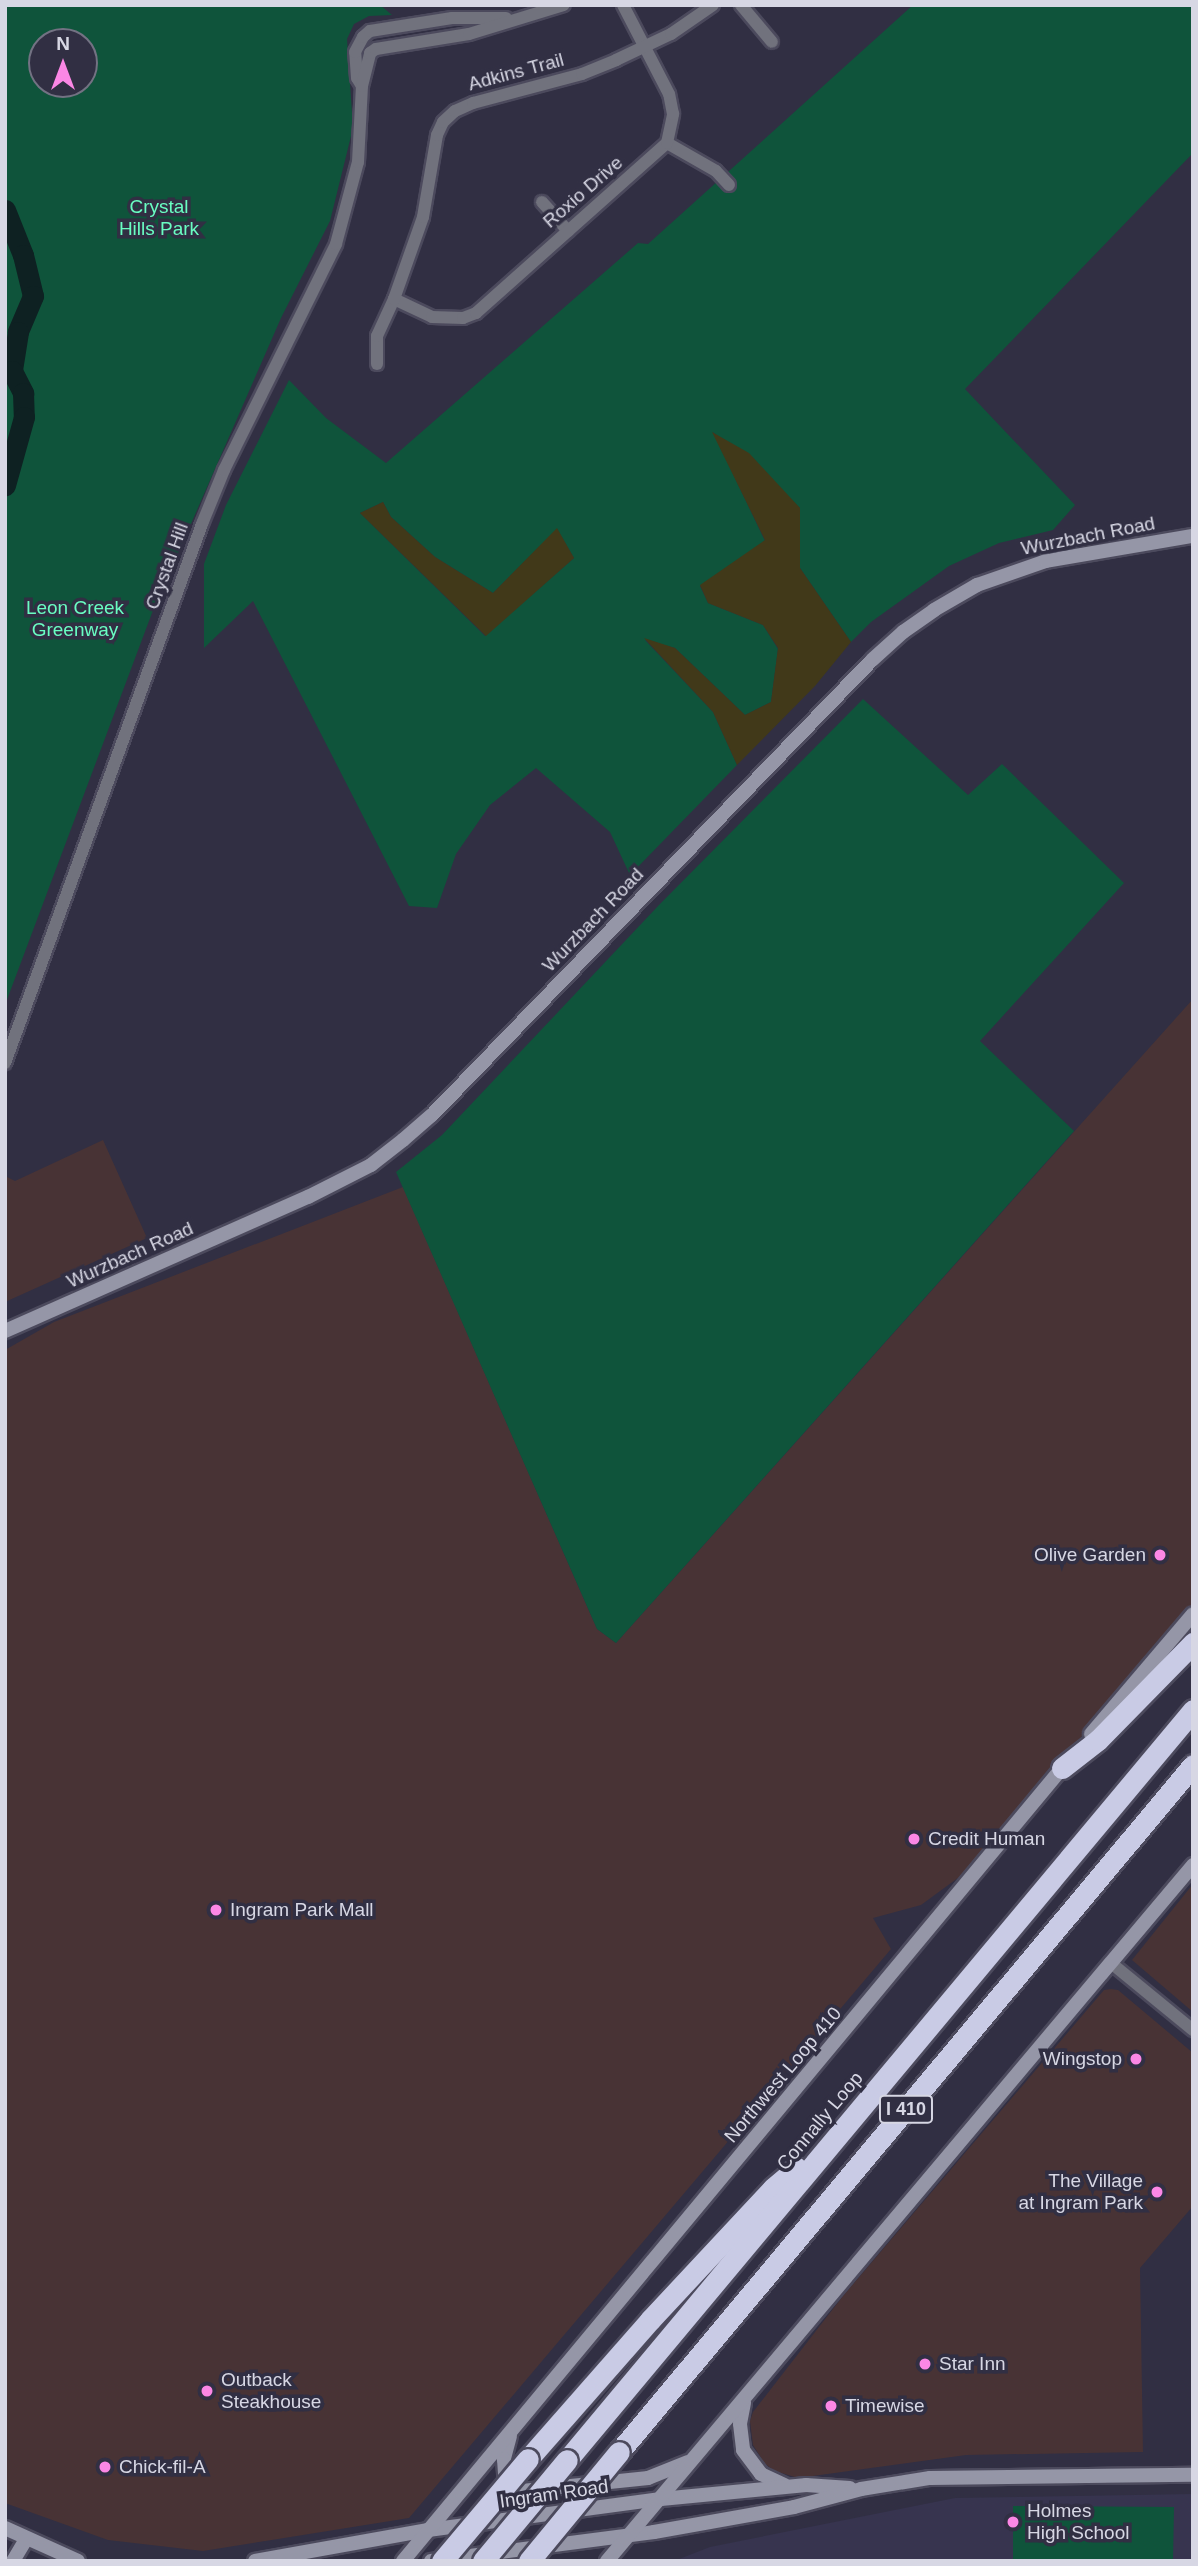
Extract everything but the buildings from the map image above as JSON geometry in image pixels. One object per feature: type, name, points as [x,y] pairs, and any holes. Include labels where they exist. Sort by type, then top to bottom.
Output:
[{"type":"highway","points":[[1062,1768],[1098,1740],[1193,1643]]},
{"type":"highway","name":"Connally Loop","points":[[483,2561],[1193,1710]]},
{"type":"highway","name":"I 410","points":[[528,2561],[1193,1765]]},
{"type":"highway","points":[[443,2561],[650,2320],[774,2189],[849,2122]]},
{"type":"main road","name":"Wurzbach Road","points":[[5,1331],[308,1197],[371,1165],[432,1115],[872,660],[903,632],[934,610],[977,585],[1046,561],[1193,536]]},
{"type":"main road","name":"Northwest Loop 410","points":[[403,2561],[1193,1614]]},
{"type":"main road","points":[[607,2561],[1193,1865]]},
{"type":"main road","points":[[749,2394],[740,2419],[743,2450],[761,2474],[790,2487]]},
{"type":"main road","points":[[513,2428],[505,2452],[505,2474],[511,2486],[527,2492],[659,2476],[682,2466],[704,2449]]},
{"type":"main road","name":"Ingram Road","points":[[431,2561],[629,2536],[794,2507],[861,2489],[930,2478],[1193,2475]]},
{"type":"main road","name":"Ingram Road","points":[[255,2561],[428,2530],[661,2499],[790,2487],[861,2489]]},
{"type":"main road","points":[[5,2528],[78,2561]]},
{"type":"main road","points":[[13,2561],[26,2539]]},
{"type":"street","points":[[517,19],[564,5]]},
{"type":"street","points":[[623,5],[669,94],[673,114],[667,143],[716,172],[729,185]]},
{"type":"street","name":"Adkins Trail","points":[[377,364],[377,335],[394,299],[423,217],[437,135],[443,122],[454,111],[473,103],[582,74],[646,46],[713,5]]},
{"type":"street","points":[[741,5],[772,42]]},
{"type":"street","name":"Crystal Hill","points":[[362,86],[357,78],[355,52],[363,37],[376,29],[452,18],[517,19]]},
{"type":"street","name":"Crystal Hill","points":[[5,1063],[202,524],[224,470],[336,244],[358,162],[362,86],[367,61],[376,49],[469,34],[517,19]]},
{"type":"street","name":"Roxio Drive","points":[[394,299],[432,317],[463,318],[476,313],[667,143]]},
{"type":"street","points":[[542,202],[568,231]]},
{"type":"street","points":[[1111,1963],[1193,2030]]},
{"type":"shaded area","points":[[1193,999],[1193,1606],[966,1872],[921,1905],[873,1918],[891,1949],[409,2518],[203,2551],[108,2540],[5,2503],[5,1350],[54,1322],[403,1187],[597,1629],[616,1643]]},
{"type":"shaded area","points":[[103,1140],[147,1238],[5,1302],[5,1176],[15,1181]]},
{"type":"shaded area","points":[[1193,1884],[1193,2012],[1132,1960]]},
{"type":"shaded area","points":[[1104,1990],[1118,1990],[1193,2053],[1193,2206],[1140,2268],[1143,2452],[966,2455],[798,2478],[775,2471],[765,2464],[753,2445],[750,2421],[753,2412],[843,2296]]},
{"type":"shaded area","name":"Holmes High School","points":[[1193,2494],[1193,2561],[674,2561],[710,2547],[955,2498]]},
{"type":"green space","name":"Crystal Hills Park","points":[[5,5],[380,5],[392,15],[369,16],[354,24],[347,39],[353,128],[330,221],[281,318],[152,613],[5,1005]]},
{"type":"green space","points":[[913,5],[1193,5],[1193,153],[965,389],[1075,505],[1053,530],[999,543],[949,566],[871,622],[851,642],[800,568],[800,508],[713,432],[765,541],[700,586],[708,603],[763,625],[778,649],[771,702],[745,715],[675,648],[645,640],[713,712],[737,765],[630,875],[610,832],[536,768],[490,805],[456,854],[437,908],[409,906],[253,601],[204,648],[204,564],[226,505],[289,380],[326,418],[386,463],[638,243],[648,244]],"holes":[[[383,502],[391,517],[435,557],[493,593],[557,529],[574,558],[485,636],[360,513]]]},
{"type":"green space","points":[[863,699],[968,795],[1002,764],[1124,883],[980,1041],[1074,1131],[616,1643],[597,1629],[396,1172],[442,1135],[659,905]]},
{"type":"green space","points":[[1013,2506],[1174,2507],[1173,2561],[1013,2561]]},
{"type":"sand","points":[[712,432],[749,453],[800,508],[800,568],[851,642],[815,686],[737,765],[713,712],[644,638],[675,648],[745,715],[771,702],[778,648],[763,625],[708,603],[700,585],[765,540]]},
{"type":"sand","points":[[383,502],[391,517],[435,557],[493,593],[557,528],[574,558],[486,636],[360,513]]},
{"type":"waterway","points":[[5,210],[23,255],[33,296],[18,332],[12,371],[23,393],[24,417],[5,485]]},
{"type":"place","name":"Olive Garden","points":[[1160,1555]]},
{"type":"place","name":"Credit Human","points":[[914,1839]]},
{"type":"place","name":"Ingram Park Mall","points":[[216,1910]]},
{"type":"place","name":"Wingstop","points":[[1136,2059]]},
{"type":"place","name":"The Village at Ingram Park","points":[[1157,2192]]},
{"type":"place","name":"Star Inn","points":[[925,2364]]},
{"type":"place","name":"Outback Steakhouse","points":[[207,2391]]},
{"type":"place","name":"Timewise","points":[[831,2406]]},
{"type":"place","name":"Chick-fil-A","points":[[105,2467]]},
{"type":"place","name":"Holmes High School","points":[[1013,2522]]},
{"type":"park label","name":"Leon Creek Greenway","points":[[75,619]]}]
